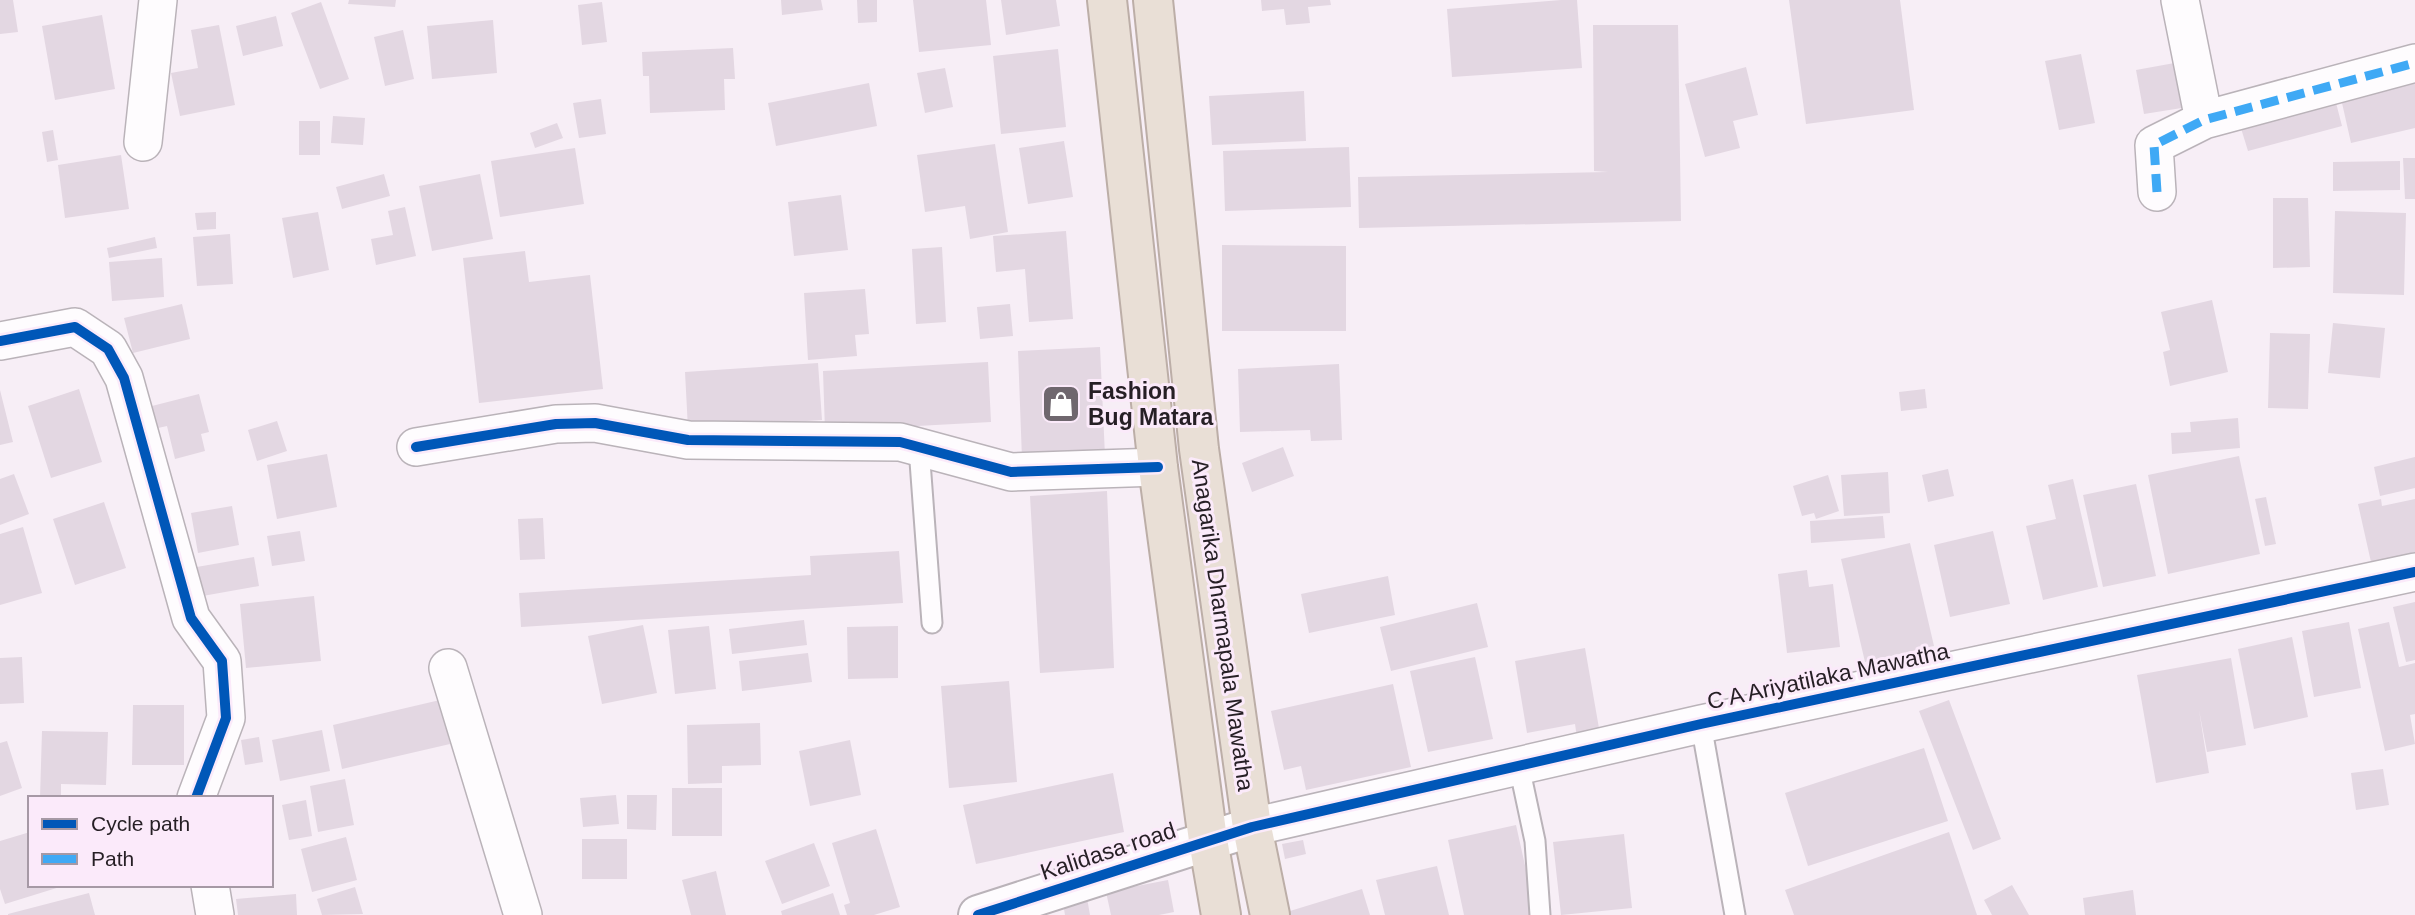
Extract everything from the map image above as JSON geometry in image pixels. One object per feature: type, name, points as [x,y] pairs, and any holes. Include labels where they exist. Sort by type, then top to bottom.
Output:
[{"type":"highway","name":"Anagarika Dharmapala Mawatha","points":[[1107,0],[1158,467],[1208,840],[1222,915]]},
{"type":"highway","name":"Anagarika Dharmapala Mawatha","points":[[1153,0],[1199,450],[1252,827],[1270,915]]},
{"type":"street","points":[[143,142],[158,0]]},
{"type":"street","points":[[2180,0],[2204,120]]},
{"type":"street","points":[[2157,192],[2154,145],[2204,120],[2415,63]]},
{"type":"street","points":[[0,341],[75,327],[108,349],[124,378],[191,618],[222,661],[226,718],[197,796]]},
{"type":"street","points":[[416,447],[556,424],[595,422],[688,440],[900,442],[1011,472],[1158,467]]},
{"type":"street","name":"C A Ariyatilaka Mawatha","points":[[1252,827],[1701,724],[2415,572]]},
{"type":"street","points":[[448,668],[523,915]]},
{"type":"street","name":"Kalidasa road","points":[[978,915],[1252,827]]},
{"type":"street","points":[[210,887],[215,915]]},
{"type":"lane","points":[[919,448],[932,623]]},
{"type":"lane","points":[[1701,724],[1735,915]]},
{"type":"lane","points":[[1520,766],[1535,841],[1540,915]]},
{"type":"building","points":[[0,0],[13,0],[18,32],[0,34]]},
{"type":"building","points":[[349,0],[396,0],[395,7],[348,4]]},
{"type":"building","points":[[781,0],[821,0],[823,10],[782,15]]},
{"type":"building","points":[[857,0],[877,0],[877,22],[858,23]]},
{"type":"building","points":[[913,0],[986,0],[991,45],[919,52]]},
{"type":"building","points":[[1001,0],[1056,0],[1060,26],[1006,35]]},
{"type":"building","points":[[1261,0],[1330,0],[1331,5],[1308,7],[1310,23],[1286,25],[1284,9],[1262,11]]},
{"type":"building","points":[[1577,0],[1582,68],[1452,77],[1447,9]]},
{"type":"building","points":[[1789,0],[1900,0],[1914,110],[1806,124]]},
{"type":"building","points":[[321,2],[349,79],[320,89],[291,13]]},
{"type":"building","points":[[602,2],[607,42],[582,45],[578,5]]},
{"type":"building","points":[[102,15],[115,89],[55,100],[42,26]]},
{"type":"building","points":[[276,16],[283,46],[243,56],[236,26]]},
{"type":"building","points":[[493,20],[497,73],[432,79],[427,26]]},
{"type":"building","points":[[219,25],[235,105],[180,116],[171,73],[198,68],[191,30]]},
{"type":"building","points":[[1593,25],[1678,25],[1681,221],[1359,228],[1358,177],[1608,172],[1594,171]]},
{"type":"building","points":[[403,30],[414,79],[385,86],[374,37]]},
{"type":"building","points":[[733,48],[735,79],[724,79],[725,110],[650,113],[649,76],[643,76],[642,52]]},
{"type":"building","points":[[1058,49],[1066,127],[1001,134],[993,56]]},
{"type":"building","points":[[2081,54],[2095,123],[2059,130],[2045,61]]},
{"type":"building","points":[[2180,62],[2188,107],[2144,114],[2136,70]]},
{"type":"building","points":[[1746,67],[1758,115],[1733,121],[1740,148],[1705,157],[1685,84]]},
{"type":"building","points":[[945,68],[953,107],[925,113],[917,73]]},
{"type":"building","points":[[2413,76],[2415,128],[2351,143],[2340,94]]},
{"type":"building","points":[[869,83],[877,126],[776,146],[768,103]]},
{"type":"building","points":[[1304,91],[1306,141],[1212,145],[1209,96]]},
{"type":"building","points":[[601,99],[606,134],[579,138],[573,103]]},
{"type":"building","points":[[2335,99],[2342,126],[2248,151],[2240,125]]},
{"type":"building","points":[[333,116],[365,118],[363,145],[331,143]]},
{"type":"building","points":[[299,121],[320,121],[320,155],[299,155]]},
{"type":"building","points":[[557,123],[563,138],[535,148],[530,133]]},
{"type":"building","points":[[53,130],[58,160],[47,162],[42,132]]},
{"type":"building","points":[[1064,141],[1073,197],[1028,204],[1019,148]]},
{"type":"building","points":[[995,144],[1008,232],[970,239],[965,206],[925,212],[917,155]]},
{"type":"building","points":[[1349,147],[1351,207],[1225,211],[1223,151]]},
{"type":"building","points":[[575,148],[584,204],[500,217],[491,161]]},
{"type":"building","points":[[121,155],[129,209],[65,218],[58,165]]},
{"type":"building","points":[[2403,158],[2415,158],[2415,199],[2405,199]]},
{"type":"building","points":[[2400,161],[2400,190],[2333,191],[2333,162]]},
{"type":"building","points":[[384,174],[390,196],[342,209],[336,187]]},
{"type":"building","points":[[480,174],[493,239],[432,251],[419,186]]},
{"type":"building","points":[[841,195],[848,250],[794,256],[788,202]]},
{"type":"building","points":[[2273,198],[2308,198],[2310,267],[2273,268]]},
{"type":"building","points":[[405,207],[416,256],[376,265],[371,239],[393,235],[388,211]]},
{"type":"building","points":[[2335,211],[2406,213],[2404,295],[2333,293]]},
{"type":"building","points":[[216,212],[216,229],[197,230],[195,213]]},
{"type":"building","points":[[318,212],[329,270],[293,278],[282,218]]},
{"type":"building","points":[[1066,231],[1073,319],[1029,322],[1025,269],[996,272],[993,236]]},
{"type":"building","points":[[230,234],[233,284],[197,286],[193,237]]},
{"type":"building","points":[[155,237],[157,248],[109,258],[107,248]]},
{"type":"building","points":[[1222,245],[1346,246],[1346,331],[1222,331]]},
{"type":"building","points":[[942,247],[946,322],[916,324],[912,249]]},
{"type":"building","points":[[525,251],[529,282],[590,275],[603,389],[479,403],[463,258]]},
{"type":"building","points":[[162,258],[164,297],[112,301],[109,262]]},
{"type":"building","points":[[865,289],[869,334],[855,335],[857,356],[808,360],[804,293]]},
{"type":"building","points":[[2212,300],[2228,372],[2170,386],[2163,352],[2170,350],[2161,312]]},
{"type":"building","points":[[182,304],[190,339],[133,353],[124,318]]},
{"type":"building","points":[[1010,304],[1013,336],[980,339],[977,307]]},
{"type":"building","points":[[2333,323],[2385,328],[2380,378],[2328,373]]},
{"type":"building","points":[[2270,333],[2310,334],[2308,409],[2268,408]]},
{"type":"building","name":"Fashion Bug Matara","points":[[1100,347],[1105,456],[1022,459],[1018,351]]},
{"type":"building","points":[[988,362],[991,422],[825,431],[823,371]]},
{"type":"building","points":[[818,363],[822,420],[688,429],[685,372]]},
{"type":"building","points":[[1339,364],[1342,440],[1311,441],[1310,430],[1240,432],[1238,369]]},
{"type":"building","points":[[79,389],[102,462],[51,478],[28,406]]},
{"type":"building","points":[[1925,389],[1927,408],[1901,411],[1899,392]]},
{"type":"building","points":[[0,390],[13,442],[0,445]]},
{"type":"building","points":[[199,394],[209,432],[201,434],[205,451],[175,459],[167,426],[158,428],[152,406]]},
{"type":"building","points":[[2238,418],[2240,448],[2172,454],[2171,433],[2191,432],[2190,422]]},
{"type":"building","points":[[277,421],[287,451],[257,461],[248,430]]},
{"type":"building","points":[[1283,447],[1294,476],[1252,492],[1242,463]]},
{"type":"building","points":[[327,454],[337,507],[277,519],[267,465]]},
{"type":"building","points":[[2239,456],[2260,554],[2168,574],[2148,475]]},
{"type":"building","points":[[2415,457],[2415,488],[2380,496],[2374,467]]},
{"type":"building","points":[[1948,469],[1954,496],[1928,502],[1922,475]]},
{"type":"building","points":[[1888,472],[1890,513],[1844,516],[1841,475]]},
{"type":"building","points":[[14,474],[29,514],[0,525],[0,479]]},
{"type":"building","points":[[1828,475],[1839,511],[1816,519],[1814,513],[1802,516],[1793,486]]},
{"type":"building","points":[[2073,479],[2098,587],[2043,600],[2026,526],[2056,519],[2048,485]]},
{"type":"building","points":[[2136,484],[2156,576],[2103,587],[2083,495]]},
{"type":"building","points":[[1107,491],[1114,668],[1040,673],[1030,496]]},
{"type":"building","points":[[2266,497],[2276,544],[2265,546],[2255,499]]},
{"type":"building","points":[[2381,499],[2382,506],[2415,499],[2415,552],[2371,562],[2358,504]]},
{"type":"building","points":[[104,502],[126,568],[75,585],[53,519]]},
{"type":"building","points":[[232,506],[239,545],[198,553],[191,513]]},
{"type":"building","points":[[1883,516],[1885,538],[1811,543],[1810,521]]},
{"type":"building","points":[[543,518],[545,559],[520,560],[518,519]]},
{"type":"building","points":[[23,527],[42,593],[0,605],[0,534]]},
{"type":"building","points":[[300,531],[305,561],[272,566],[267,536]]},
{"type":"building","points":[[1993,531],[2010,604],[1950,617],[1934,545]]},
{"type":"building","points":[[1910,543],[1934,646],[1865,662],[1841,559]]},
{"type":"building","points":[[899,551],[903,603],[521,627],[519,593],[811,575],[810,556]]},
{"type":"building","points":[[254,557],[259,586],[197,597],[191,568]]},
{"type":"building","points":[[1807,570],[1809,587],[1833,584],[1840,647],[1787,653],[1778,574]]},
{"type":"building","points":[[1388,576],[1395,615],[1309,633],[1301,594]]},
{"type":"building","points":[[314,596],[321,661],[246,668],[240,604]]},
{"type":"building","points":[[2415,602],[2415,660],[2406,662],[2393,607]]},
{"type":"building","points":[[1477,603],[1488,647],[1391,671],[1380,627]]},
{"type":"building","points":[[804,620],[807,645],[732,654],[729,629]]},
{"type":"building","points":[[2349,622],[2361,688],[2314,697],[2302,631]]},
{"type":"building","points":[[2389,622],[2399,667],[2415,663],[2415,714],[2410,715],[2415,744],[2385,751],[2358,629]]},
{"type":"building","points":[[643,625],[657,693],[602,704],[588,636]]},
{"type":"building","points":[[709,626],[716,689],[675,694],[668,630]]},
{"type":"building","points":[[898,626],[898,678],[848,679],[847,627]]},
{"type":"building","points":[[2292,637],[2308,717],[2254,729],[2238,649]]},
{"type":"building","points":[[1585,648],[1600,734],[1577,738],[1575,724],[1527,733],[1515,661]]},
{"type":"building","points":[[808,653],[812,682],[742,691],[739,661]]},
{"type":"building","points":[[22,657],[24,703],[0,704],[0,658]]},
{"type":"building","points":[[1475,657],[1493,739],[1428,752],[1410,671]]},
{"type":"building","points":[[2231,658],[2246,745],[2207,752],[2199,710],[2209,773],[2156,783],[2137,675]]},
{"type":"building","points":[[1009,681],[1017,782],[949,788],[941,686]]},
{"type":"building","points":[[1393,684],[1411,767],[1306,790],[1301,766],[1284,770],[1271,711]]},
{"type":"building","points":[[440,700],[450,744],[342,769],[333,725]]},
{"type":"building","points":[[1949,700],[2001,839],[1973,850],[1919,711]]},
{"type":"building","points":[[133,705],[184,705],[184,765],[132,765]]},
{"type":"building","points":[[760,723],[761,765],[722,766],[722,783],[688,784],[687,725]]},
{"type":"building","points":[[322,730],[330,771],[280,781],[272,740]]},
{"type":"building","points":[[42,731],[108,732],[106,785],[61,784],[61,796],[40,796]]},
{"type":"building","points":[[259,737],[263,762],[245,765],[241,740]]},
{"type":"building","points":[[850,740],[861,795],[810,806],[799,751]]},
{"type":"building","points":[[7,741],[22,788],[0,796],[0,743]]},
{"type":"building","points":[[1924,748],[1948,821],[1808,866],[1785,793]]},
{"type":"building","points":[[2383,769],[2389,805],[2356,810],[2351,773]]},
{"type":"building","points":[[1113,773],[1124,832],[976,864],[963,805]]},
{"type":"building","points":[[345,779],[354,825],[318,832],[310,786]]},
{"type":"building","points":[[672,788],[722,788],[722,836],[672,836]]},
{"type":"building","points":[[616,795],[619,824],[583,827],[580,798]]},
{"type":"building","points":[[627,795],[657,795],[656,830],[627,829]]},
{"type":"building","points":[[306,800],[312,836],[289,840],[282,805]]},
{"type":"building","points":[[1516,825],[1536,915],[1464,915],[1448,840]]},
{"type":"building","points":[[876,829],[900,907],[874,915],[847,915],[844,905],[850,903],[832,843]]},
{"type":"building","points":[[1949,832],[1977,915],[1794,915],[1785,890]]},
{"type":"building","points":[[28,833],[28,887],[60,887],[5,904],[0,889],[0,841]]},
{"type":"building","points":[[1624,834],[1632,908],[1561,915],[1553,842]]},
{"type":"building","points":[[346,837],[357,880],[312,892],[301,849]]},
{"type":"building","points":[[582,839],[627,839],[627,879],[582,879]]},
{"type":"building","points":[[1303,840],[1306,854],[1285,859],[1282,844]]},
{"type":"building","points":[[814,843],[830,886],[782,904],[765,861]]},
{"type":"building","points":[[1437,866],[1449,915],[1385,915],[1376,880]]},
{"type":"building","points":[[716,871],[726,915],[691,915],[682,880]]},
{"type":"building","points":[[1168,880],[1174,912],[1159,915],[1111,915],[1106,892]]},
{"type":"building","points":[[2012,885],[2029,915],[1992,915],[1984,900]]},
{"type":"building","points":[[355,887],[363,914],[322,915],[317,899]]},
{"type":"building","points":[[1362,889],[1370,915],[1291,915],[1290,911]]},
{"type":"building","points":[[2133,890],[2136,915],[2085,915],[2083,898]]},
{"type":"building","points":[[89,893],[95,915],[8,915],[8,914]]},
{"type":"building","points":[[833,893],[840,915],[782,915],[781,911]]},
{"type":"building","points":[[296,894],[297,915],[238,915],[236,899]]},
{"type":"building","points":[[1087,898],[1090,915],[1065,915],[1063,903]]},
{"type":"marked path","points":[[2157,192],[2154,145],[2204,120],[2415,63]]},
{"type":"cycle path","points":[[0,341],[75,327],[108,349],[124,378],[191,618],[222,661],[226,718],[197,796]]},
{"type":"cycle path","points":[[416,447],[556,424],[595,423],[688,440],[900,442],[1011,472],[1158,467]]},
{"type":"cycle path","points":[[978,915],[1252,827],[1701,724],[2415,572]]},
{"type":"place","name":"Fashion Bug Matara","points":[[1061,404]]}]
